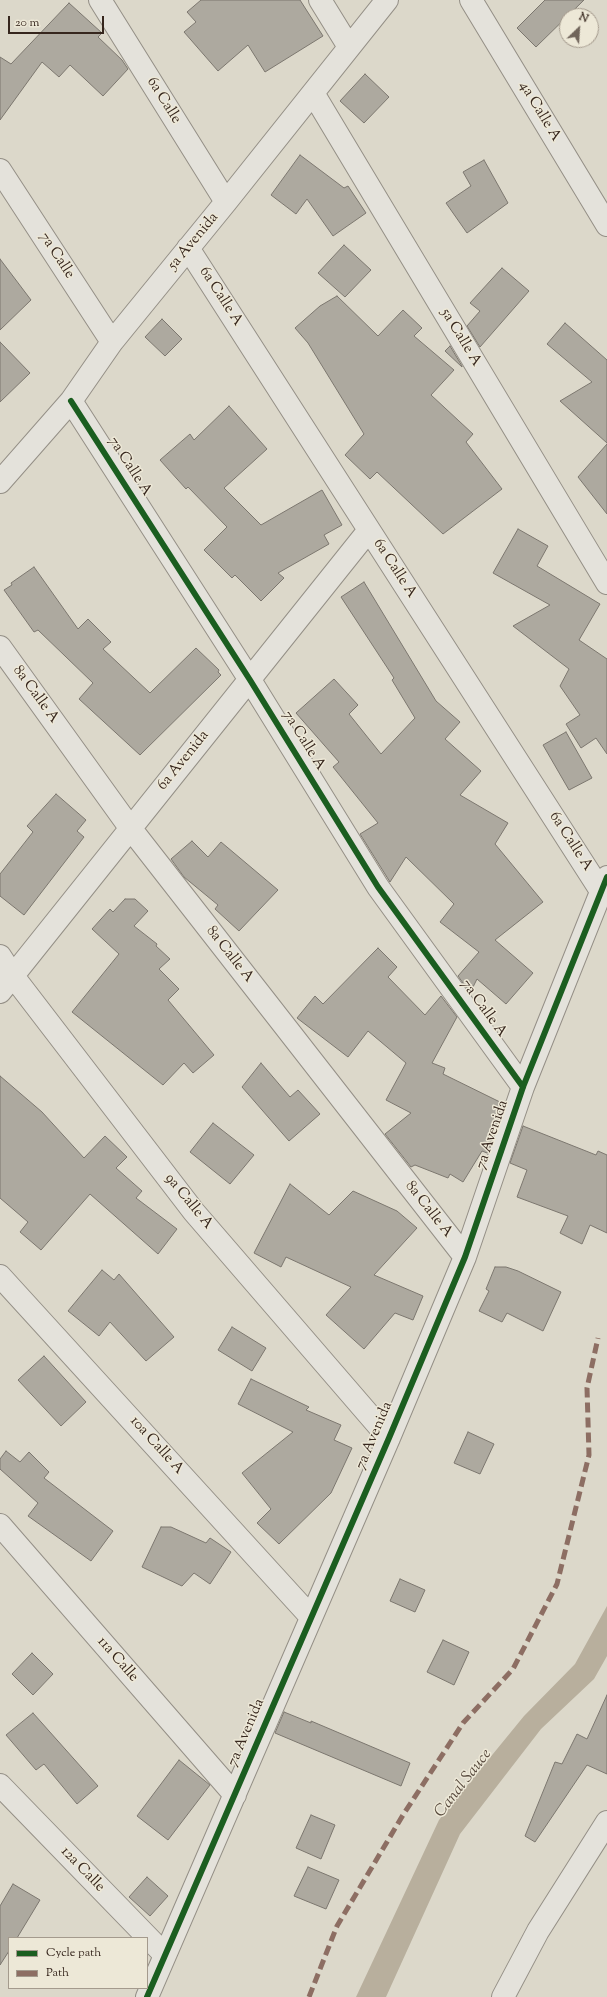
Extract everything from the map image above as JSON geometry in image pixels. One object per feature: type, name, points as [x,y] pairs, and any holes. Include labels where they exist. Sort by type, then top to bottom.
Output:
[{"type":"street","name":"6a Calle","points":[[100,0],[226,202]]},
{"type":"street","points":[[320,0],[349,47]]},
{"type":"street","name":"5a Avenida","points":[[0,482],[71,401],[112,342],[387,0]]},
{"type":"street","name":"4a Calle A","points":[[471,0],[607,225]]},
{"type":"street","name":"5a Calle A","points":[[313,92],[607,583]]},
{"type":"street","name":"7a Calle","points":[[0,170],[112,342]]},
{"type":"street","name":"6a Calle A","points":[[188,248],[369,530],[604,884]]},
{"type":"street","name":"7a Calle A","points":[[71,401],[250,680],[378,887],[523,1087]]},
{"type":"street","name":"6a Avenida","points":[[7,984],[369,530]]},
{"type":"street","name":"8a Calle A","points":[[0,647],[131,829],[465,1257]]},
{"type":"street","name":"7a Avenida","points":[[147,1997],[389,1438],[465,1257],[523,1087],[604,884]]},
{"type":"street","name":"9a Calle A","points":[[0,956],[7,984],[194,1212],[389,1438]]},
{"type":"street","name":"10a Calle A","points":[[0,1276],[311,1617]]},
{"type":"street","name":"11a Calle","points":[[0,1525],[235,1794]]},
{"type":"street","name":"12a Calle","points":[[0,1785],[148,1937]]},
{"type":"street","points":[[503,1997],[538,1931],[607,1822]]},
{"type":"street","name":"12a Calle","points":[[148,1937],[165,1955]]},
{"type":"shaded area","points":[[607,1606],[607,1656],[594,1679],[541,1729],[460,1834],[386,1997],[356,1997],[439,1820],[524,1716],[575,1664]]},
{"type":"building","points":[[201,0],[300,0],[323,36],[265,72],[248,45],[218,71],[184,32],[196,22],[187,12]]},
{"type":"building","points":[[545,0],[584,0],[576,8],[559,8],[559,24],[536,47],[517,28]]},
{"type":"building","points":[[69,3],[102,33],[98,37],[122,60],[128,69],[103,96],[70,65],[59,77],[42,62],[0,120],[0,57],[11,64]]},
{"type":"building","points":[[365,74],[389,97],[364,123],[340,101]]},
{"type":"building","points":[[300,155],[344,188],[348,186],[366,213],[333,236],[307,199],[296,214],[271,195]]},
{"type":"building","points":[[484,160],[508,203],[467,233],[446,203],[471,186],[463,172]]},
{"type":"building","points":[[344,245],[371,270],[345,297],[318,273]]},
{"type":"building","points":[[0,259],[31,300],[0,330]]},
{"type":"building","points":[[502,268],[529,291],[480,347],[467,326],[480,311],[470,303]]},
{"type":"building","points":[[337,296],[378,336],[403,310],[422,328],[414,336],[454,370],[431,395],[473,434],[466,442],[502,489],[443,534],[377,472],[370,479],[345,455],[364,434],[308,343],[295,328],[320,306]]},
{"type":"building","points":[[162,319],[182,339],[165,356],[145,337]]},
{"type":"building","points":[[565,323],[607,360],[607,443],[560,401],[592,382],[547,344]]},
{"type":"building","points":[[0,342],[30,373],[0,402]]},
{"type":"building","points":[[450,346],[462,366],[462,367],[445,351]]},
{"type":"building","points":[[229,406],[267,449],[224,488],[261,525],[322,490],[342,525],[324,535],[329,544],[278,573],[284,578],[261,601],[235,575],[232,578],[204,550],[227,527],[188,487],[186,489],[160,460],[190,434],[194,440]]},
{"type":"building","points":[[607,444],[607,514],[578,477]]},
{"type":"building","points":[[518,529],[548,546],[537,566],[600,604],[579,640],[607,659],[607,754],[596,738],[581,748],[566,724],[580,715],[560,686],[569,669],[513,626],[550,605],[493,573]]},
{"type":"building","points":[[34,567],[78,629],[88,619],[111,642],[103,649],[150,693],[196,648],[219,670],[218,672],[221,675],[140,755],[79,699],[93,683],[38,630],[34,632],[4,590],[12,585],[11,583]]},
{"type":"building","points":[[364,582],[436,701],[460,722],[445,739],[481,771],[460,795],[508,823],[495,844],[543,902],[495,940],[533,973],[506,1004],[477,979],[470,993],[458,976],[479,952],[440,922],[454,904],[406,857],[390,882],[360,834],[378,823],[333,767],[339,762],[296,713],[334,679],[358,705],[349,714],[381,754],[415,718],[392,680],[394,678],[341,597]]},
{"type":"building","points":[[566,732],[592,778],[569,790],[543,745]]},
{"type":"building","points":[[56,794],[86,820],[77,831],[84,837],[24,915],[0,896],[0,874],[33,832],[27,826]]},
{"type":"building","points":[[192,841],[208,857],[221,842],[278,890],[239,931],[215,909],[218,905],[184,877],[171,859]]},
{"type":"building","points":[[125,899],[135,899],[148,911],[134,926],[157,944],[156,946],[170,959],[159,969],[179,989],[168,1000],[214,1055],[193,1073],[184,1063],[163,1085],[72,1012],[119,954],[92,929],[110,909],[113,912]]},
{"type":"building","points":[[378,948],[397,967],[388,977],[425,1015],[441,996],[457,1017],[432,1063],[445,1068],[443,1074],[504,1104],[498,1115],[500,1116],[487,1153],[482,1151],[463,1182],[450,1174],[448,1178],[415,1165],[411,1167],[385,1134],[411,1113],[386,1100],[406,1063],[368,1031],[348,1057],[297,1018],[315,996],[323,1004]]},
{"type":"building","points":[[261,1063],[290,1097],[298,1090],[320,1114],[289,1141],[242,1087]]},
{"type":"building","points":[[0,1076],[42,1112],[84,1158],[105,1136],[127,1157],[116,1168],[142,1191],[136,1198],[177,1229],[158,1254],[90,1194],[41,1250],[20,1232],[28,1222],[0,1198]]},
{"type":"building","points":[[213,1123],[254,1155],[230,1184],[190,1152]]},
{"type":"building","points":[[523,1126],[596,1155],[598,1151],[607,1155],[607,1233],[590,1225],[582,1244],[560,1233],[568,1216],[517,1197],[527,1170],[510,1163]]},
{"type":"building","points":[[290,1184],[329,1215],[353,1191],[397,1211],[417,1228],[374,1275],[423,1296],[413,1320],[395,1313],[364,1349],[326,1315],[351,1287],[286,1257],[281,1267],[254,1253]]},
{"type":"building","points":[[495,1267],[506,1267],[518,1271],[561,1292],[543,1331],[507,1313],[502,1322],[479,1311],[489,1291],[486,1289]]},
{"type":"building","points":[[102,1270],[114,1280],[119,1274],[174,1337],[146,1361],[110,1322],[99,1336],[68,1311]]},
{"type":"building","points":[[232,1327],[266,1348],[252,1371],[218,1350]]},
{"type":"building","points":[[44,1356],[86,1402],[61,1426],[18,1380]]},
{"type":"building","points":[[251,1379],[309,1407],[306,1410],[341,1425],[334,1440],[352,1448],[331,1493],[279,1544],[257,1523],[271,1509],[242,1473],[293,1432],[238,1404]]},
{"type":"building","points":[[468,1432],[494,1444],[480,1474],[454,1463]]},
{"type":"building","points":[[6,1451],[20,1462],[29,1452],[49,1472],[44,1478],[113,1531],[91,1561],[28,1516],[38,1503],[0,1469],[0,1459]]},
{"type":"building","points":[[161,1527],[171,1527],[206,1543],[210,1538],[231,1552],[210,1584],[194,1573],[182,1586],[142,1567]]},
{"type":"building","points":[[400,1579],[425,1590],[415,1612],[390,1601]]},
{"type":"building","points":[[443,1640],[469,1652],[454,1685],[427,1672]]},
{"type":"building","points":[[32,1653],[53,1674],[33,1695],[12,1674]]},
{"type":"building","points":[[607,1695],[607,1774],[587,1765],[535,1842],[525,1836],[555,1762],[562,1764],[577,1734],[587,1739]]},
{"type":"building","points":[[284,1712],[311,1723],[311,1721],[410,1763],[401,1786],[275,1733]]},
{"type":"building","points":[[33,1713],[98,1786],[77,1804],[44,1764],[36,1770],[6,1735]]},
{"type":"building","points":[[179,1760],[210,1785],[168,1840],[137,1816]]},
{"type":"building","points":[[311,1815],[335,1825],[321,1859],[296,1848]]},
{"type":"building","points":[[308,1867],[339,1880],[326,1909],[294,1896]]},
{"type":"building","points":[[147,1877],[168,1896],[150,1916],[129,1897]]},
{"type":"building","points":[[13,1884],[40,1900],[18,1937],[8,1937],[8,1953],[0,1965],[0,1906]]},
{"type":"marked path","points":[[309,1997],[337,1926],[403,1815],[463,1723],[513,1669],[557,1584],[589,1455],[587,1388],[598,1338]]},
{"type":"cycle path","points":[[71,401],[250,680],[378,887],[523,1087]]},
{"type":"cycle path","points":[[147,1997],[389,1438],[465,1257],[523,1087],[607,877]]},
{"type":"water label","name":"Canal Sauce","points":[[464,1784]]}]
